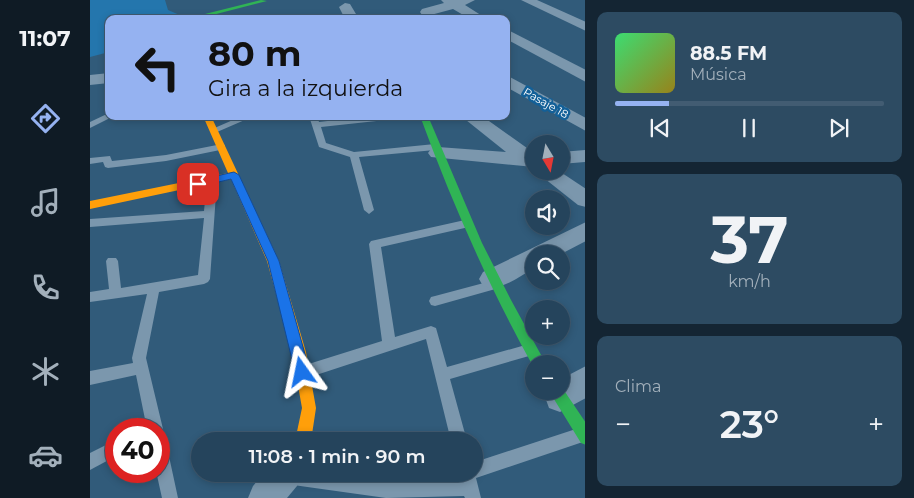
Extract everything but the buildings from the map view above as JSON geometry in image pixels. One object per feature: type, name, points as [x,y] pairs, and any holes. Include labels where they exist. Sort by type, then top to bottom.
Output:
[{"type":"street","points":[[427,12],[450,2],[468,0]]},
{"type":"street","points":[[527,0],[585,27]]},
{"type":"street","points":[[206,15],[264,2]]},
{"type":"street","points":[[450,2],[473,15]]},
{"type":"street","points":[[510,35],[585,76]]},
{"type":"street","name":"Pasaje 18","points":[[510,82],[585,126]]},
{"type":"street","points":[[209,120],[273,261],[302,372],[309,408],[304,432]]},
{"type":"street","points":[[426,120],[465,224],[534,355]]},
{"type":"street","points":[[475,120],[525,157]]},
{"type":"street","points":[[437,150],[525,163]]},
{"type":"street","points":[[570,157],[585,156]]},
{"type":"street","points":[[90,205],[234,175]]},
{"type":"street","points":[[557,180],[585,200]]},
{"type":"street","points":[[557,245],[585,230]]},
{"type":"street","points":[[494,282],[525,263]]},
{"type":"street","points":[[570,388],[585,380]]},
{"type":"street","points":[[562,400],[584,436]]},
{"type":"lane","points":[[90,125],[105,117]]},
{"type":"lane","points":[[214,130],[240,120]]},
{"type":"lane","points":[[314,120],[322,144],[354,155],[437,150]]},
{"type":"lane","points":[[90,161],[107,158],[108,165],[166,158],[222,147]]},
{"type":"lane","points":[[354,155],[369,210]]},
{"type":"lane","points":[[90,298],[204,279],[212,180]]},
{"type":"lane","points":[[90,223],[210,214]]},
{"type":"lane","points":[[390,345],[375,244],[465,224]]},
{"type":"lane","points":[[112,261],[116,294]]},
{"type":"lane","points":[[435,302],[494,282]]},
{"type":"lane","points":[[151,418],[139,358],[154,288]]},
{"type":"lane","points":[[302,372],[430,332],[457,432]]},
{"type":"lane","points":[[442,375],[531,350]]},
{"type":"lane","points":[[90,378],[141,368]]},
{"type":"lane","points":[[483,468],[584,436]]},
{"type":"lane","points":[[90,462],[105,454]]},
{"type":"lane","points":[[278,482],[394,491],[471,487]]},
{"type":"lane","points":[[167,483],[170,498]]},
{"type":"shaded area","points":[[90,0],[165,0],[168,10],[180,15],[105,15],[105,53],[90,57]]},
{"type":"traffic: fast","points":[[205,15],[264,1]]},
{"type":"traffic: fast","points":[[426,120],[476,243],[534,355]]},
{"type":"traffic: fast","points":[[562,400],[585,436]]},
{"type":"traffic: slow","points":[[209,120],[273,261],[299,352],[309,408],[305,432]]},
{"type":"traffic: slow","points":[[90,205],[234,175]]},
{"type":"route","points":[[198,184],[234,175],[273,261],[299,352],[302,372]]}]
